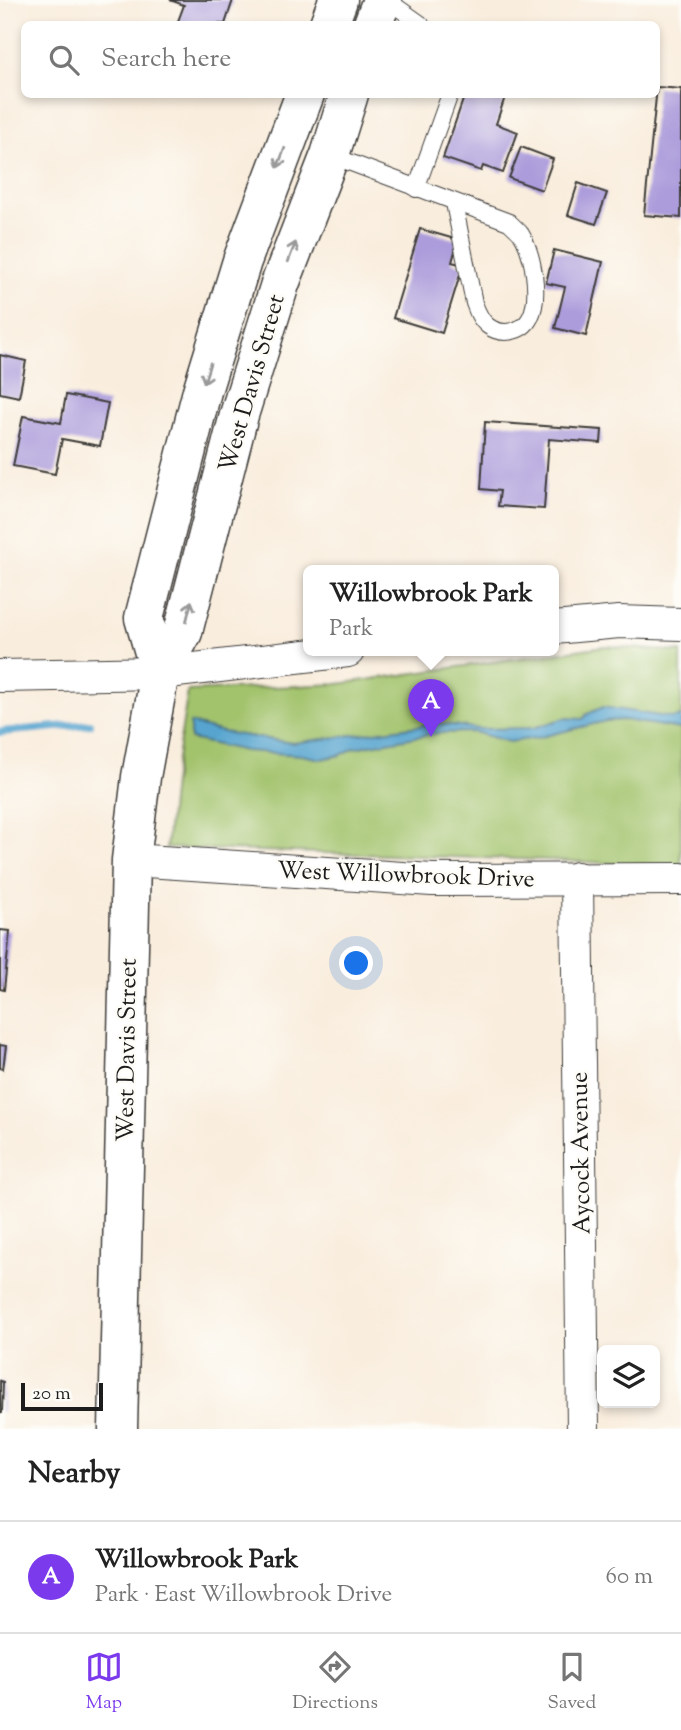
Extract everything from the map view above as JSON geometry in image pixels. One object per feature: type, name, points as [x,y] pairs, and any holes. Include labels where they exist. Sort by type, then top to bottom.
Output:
[{"type":"street","points":[[331,21],[338,0]]},
{"type":"street","points":[[374,21],[382,0]]},
{"type":"street","name":"West Davis Street","points":[[160,673],[144,618],[202,391],[242,261],[303,98]]},
{"type":"street","name":"West Davis Street","points":[[118,1429],[131,860],[141,777],[160,673],[183,632],[239,415],[280,284],[330,155],[348,98]]},
{"type":"street","points":[[559,628],[620,622],[681,624]]},
{"type":"street","points":[[0,676],[160,673],[305,656]]},
{"type":"street","name":"West Willowbrook Drive","points":[[131,860],[432,880],[681,878]]},
{"type":"street","name":"Aycock Avenue","points":[[577,878],[583,1429]]},
{"type":"lane","points":[[387,0],[417,21]]},
{"type":"lane","points":[[416,189],[449,98]]},
{"type":"lane","points":[[330,155],[509,222],[520,234],[531,261],[535,291],[530,319],[520,329],[507,332],[490,328],[480,317],[474,303],[454,203]]},
{"type":"green space","points":[[605,646],[681,652],[681,867],[166,848],[188,691],[338,684],[535,656],[559,656],[559,653]]},
{"type":"water","points":[[603,707],[673,718],[681,716],[681,729],[624,720],[606,721],[509,742],[474,732],[438,733],[354,748],[341,755],[321,759],[245,751],[190,739],[190,723],[223,732],[293,743],[432,722],[480,729],[533,728],[565,718],[583,719],[587,714]]},
{"type":"building","points":[[170,0],[233,0],[226,21],[178,21],[184,5]]},
{"type":"building","points":[[660,87],[681,89],[681,218],[644,215],[656,98],[660,98]]},
{"type":"building","points":[[464,98],[505,98],[496,124],[518,132],[503,173],[483,166],[481,171],[443,158]]},
{"type":"building","points":[[521,147],[553,159],[542,190],[509,178]]},
{"type":"building","points":[[578,183],[607,193],[596,224],[568,215]]},
{"type":"building","points":[[420,229],[458,240],[452,262],[463,265],[442,333],[393,318]]},
{"type":"building","points":[[554,250],[603,262],[586,336],[555,328],[565,287],[546,283]]},
{"type":"building","points":[[0,355],[26,361],[19,397],[0,393]]},
{"type":"building","points":[[66,395],[108,403],[100,446],[62,439],[55,474],[13,466],[23,416],[61,423]]},
{"type":"building","points":[[485,422],[602,430],[601,443],[549,439],[544,509],[498,506],[500,491],[481,489]]},
{"type":"building","points":[[0,930],[10,931],[4,990],[0,989]]},
{"type":"building","points":[[0,1045],[6,1046],[3,1069],[0,1068]]},
{"type":"building","points":[[0,1381],[3,1382],[2,1413],[0,1413]]},
{"type":"waterway","points":[[0,732],[90,724]]},
{"type":"place","name":"Willowbrook Park","points":[[431,737]]}]
